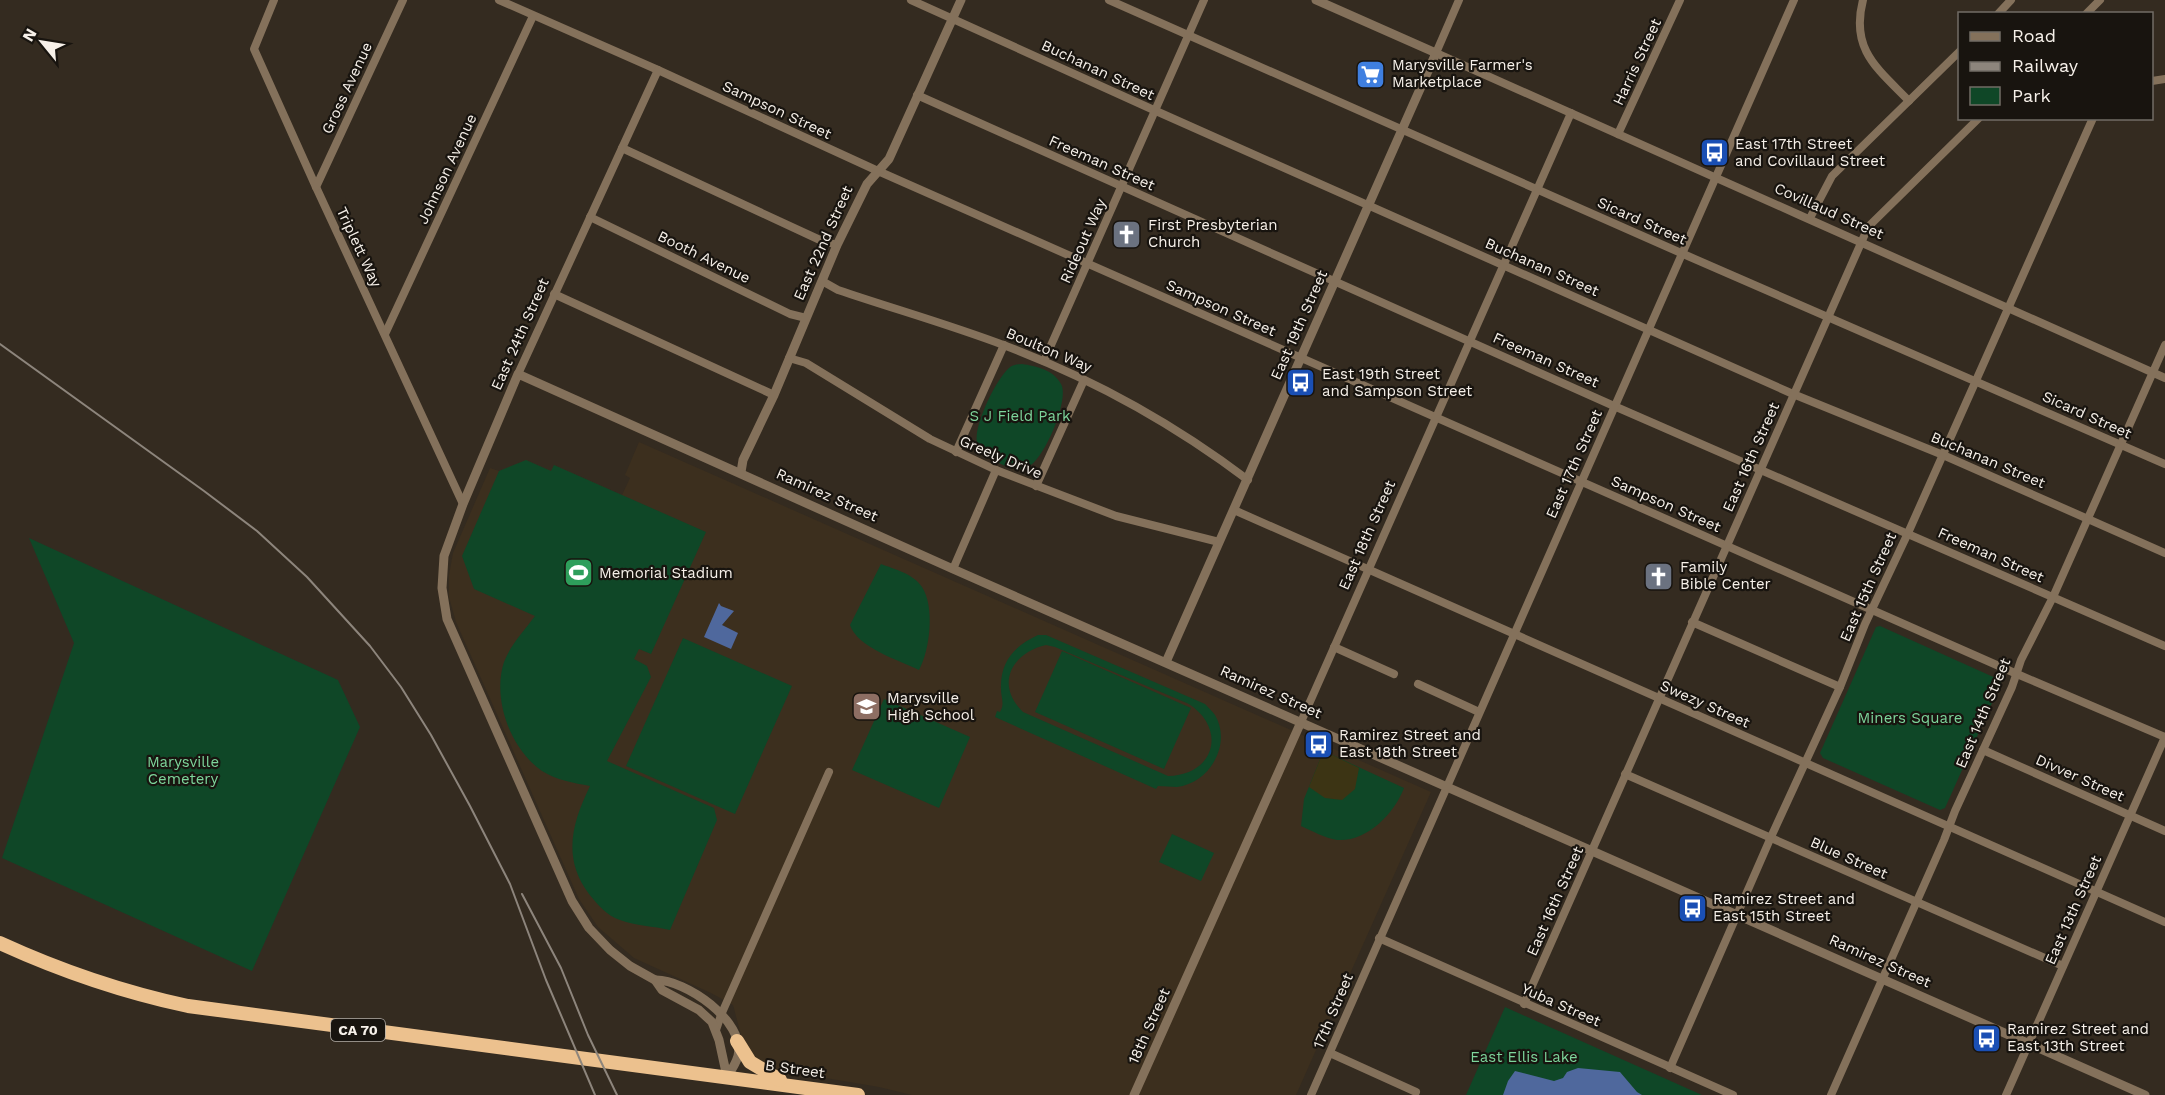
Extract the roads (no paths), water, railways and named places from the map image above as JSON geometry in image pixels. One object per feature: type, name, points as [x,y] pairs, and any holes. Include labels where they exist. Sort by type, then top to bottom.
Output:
[{"type":"highway","name":"CA 70","points":[[0,943],[92,981],[150,998],[188,1006],[727,1077]]},
{"type":"highway","points":[[737,1041],[744,1056],[750,1062],[790,1085]]},
{"type":"highway","name":"B Street","points":[[727,1077],[858,1095]]},
{"type":"street","name":"Triplett Way","points":[[274,0],[254,49],[463,504]]},
{"type":"street","name":"Gross Avenue","points":[[316,188],[403,0]]},
{"type":"street","name":"Sampson Street","points":[[499,0],[1088,264],[2017,674],[2165,737]]},
{"type":"street","name":"Buchanan Street","points":[[911,0],[1793,394],[1943,455],[2165,553]]},
{"type":"street","name":"East 22nd Street","points":[[741,472],[743,460],[774,395],[837,245],[867,184],[889,159],[961,0]]},
{"type":"street","name":"Sicard Street","points":[[1109,0],[1682,254],[2165,464]]},
{"type":"street","name":"Rideout Way","points":[[1044,361],[1204,0]]},
{"type":"street","name":"Covillaud Street","points":[[1316,0],[2165,378]]},
{"type":"street","name":"East 19th Street","points":[[1166,662],[1459,0]]},
{"type":"street","name":"Harris Street","points":[[1618,135],[1680,0]]},
{"type":"street","name":"East 17th Street","points":[[1379,938],[1794,0]]},
{"type":"street","points":[[1863,0],[1859,36],[1866,52],[1870,60],[1910,101]]},
{"type":"street","points":[[2000,12],[2011,0]]},
{"type":"street","points":[[2088,12],[2100,0]]},
{"type":"street","name":"Johnson Avenue","points":[[385,334],[533,16]]},
{"type":"street","points":[[1810,218],[1832,176],[1958,52]]},
{"type":"street","name":"East 24th Street","points":[[655,980],[630,966],[599,940],[572,901],[447,619],[442,588],[444,556],[463,504],[518,374],[658,70]]},
{"type":"street","name":"Freeman Street","points":[[917,95],[1614,406],[2165,646]]},
{"type":"street","name":"East 18th Street","points":[[1191,968],[1570,113]]},
{"type":"street","name":"East 16th Street","points":[[1524,1004],[1861,241],[1869,226],[1977,120]]},
{"type":"street","name":"East 15th Street","points":[[1670,1068],[1771,837],[1840,687],[1872,609],[2092,120]]},
{"type":"street","points":[[622,148],[820,240],[837,245]]},
{"type":"street","name":"Booth Avenue","points":[[590,217],[790,315],[806,318]]},
{"type":"street","name":"Boulton Way","points":[[822,281],[838,290],[1004,345],[1044,361],[1164,422],[1248,480]]},
{"type":"street","points":[[554,294],[774,395]]},
{"type":"street","points":[[956,452],[1004,345]]},
{"type":"street","name":"East 14th Street","points":[[1831,1095],[2017,674],[2021,660],[2054,597],[2165,345]]},
{"type":"street","name":"Greely Drive","points":[[789,358],[806,363],[930,440],[996,470],[1139,523],[1219,542]]},
{"type":"street","name":"Ramirez Street","points":[[518,374],[953,569],[2145,1095]]},
{"type":"street","points":[[1036,486],[1084,380]]},
{"type":"street","points":[[953,569],[996,470]]},
{"type":"street","name":"Swezy Street","points":[[1234,510],[2165,922]]},
{"type":"street","points":[[1692,622],[1840,687]]},
{"type":"street","points":[[1334,647],[1394,674]]},
{"type":"street","points":[[1418,684],[1479,712]]},
{"type":"street","name":"East 13th Street","points":[[2006,1095],[2165,737]]},
{"type":"street","name":"Divver Street","points":[[1983,750],[2165,831]]},
{"type":"street","points":[[716,1030],[829,772]]},
{"type":"street","name":"Blue Street","points":[[1625,774],[2062,966]]},
{"type":"street","name":"Yuba Street","points":[[1379,938],[1733,1095]]},
{"type":"street","name":"17th Street","points":[[1311,1095],[1379,938]]},
{"type":"street","name":"18th Street","points":[[1134,1095],[1191,968]]},
{"type":"street","points":[[655,980],[667,980],[691,992],[709,1003],[721,1015],[737,1041],[738,1057],[727,1077]]},
{"type":"street","points":[[655,980],[662,990],[706,1015],[716,1030],[727,1077]]},
{"type":"street","points":[[1330,1053],[1416,1092]]},
{"type":"water","points":[[719,603],[734,611],[722,625],[738,633],[731,649],[704,637]]},
{"type":"water","points":[[1578,1068],[1620,1072],[1642,1095],[1503,1095],[1515,1071],[1554,1081]]},
{"type":"railway","points":[[0,344],[257,531],[307,577],[370,646],[401,687],[431,735],[510,884],[546,980],[595,1095]]},
{"type":"railway","points":[[522,894],[561,968],[588,1035],[617,1095]]},
{"type":"place","name":"Marysville Farmer's Marketplace","points":[[1371,74]]},
{"type":"place","name":"East 17th Street and Covillaud Street","points":[[1714,153]]},
{"type":"place","name":"First Presbyterian Church","points":[[1127,234]]},
{"type":"place","name":"East 19th Street and Sampson Street","points":[[1301,383]]},
{"type":"place","name":"Memorial Stadium","points":[[578,573]]},
{"type":"place","name":"Family Bible Center","points":[[1659,576]]},
{"type":"place","name":"Marysville High School","points":[[866,707]]},
{"type":"place","name":"Ramirez Street and East 18th Street","points":[[1318,744]]},
{"type":"place","name":"Ramirez Street and East 15th Street","points":[[1692,908]]},
{"type":"place","name":"Ramirez Street and East 13th Street","points":[[1986,1038]]},
{"type":"park label","name":"S J Field Park","points":[[1020,416]]},
{"type":"park label","name":"Miners Square","points":[[1910,718]]},
{"type":"park label","name":"Marysville Cemetery","points":[[183,770]]},
{"type":"park label","name":"East Ellis Lake","points":[[1524,1057]]}]
